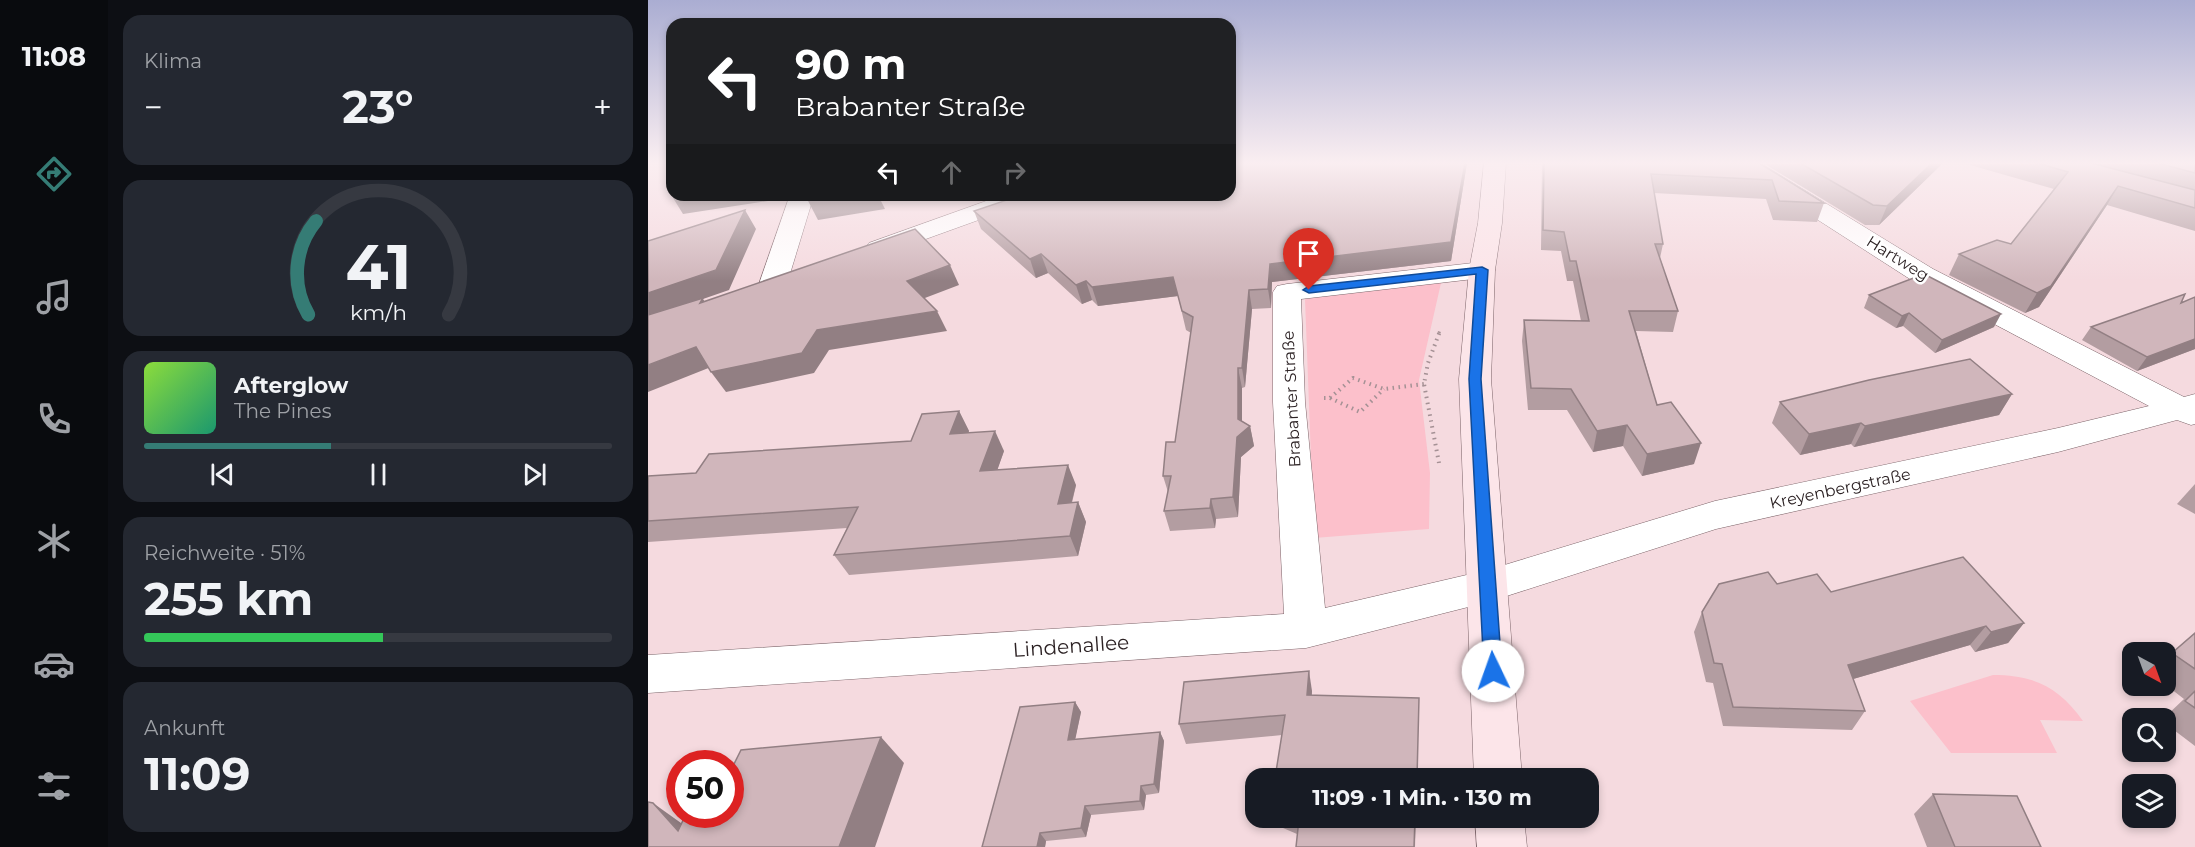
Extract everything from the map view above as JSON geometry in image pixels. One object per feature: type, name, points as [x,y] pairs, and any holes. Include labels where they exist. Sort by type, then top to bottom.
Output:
[{"type":"main road","points":[[1492,203],[1482,270],[1475,379],[1497,768]]},
{"type":"main road","points":[[1501,828],[1502,847]]},
{"type":"street","points":[[799,203],[761,290],[805,275]]},
{"type":"street","points":[[860,255],[1005,203]]},
{"type":"street","name":"Hartweg","points":[[1808,203],[1923,275],[2191,411]]},
{"type":"street","name":"Brabanter Straße","points":[[1306,630],[1290,402],[1287,292],[1482,270]]},
{"type":"street","name":"Kreyenbergstraße","points":[[1488,586],[1714,515],[2191,411]]},
{"type":"street","name":"Lindenallee","points":[[648,674],[1306,630],[1488,586]]},
{"type":"path","points":[[1330,398],[1353,378],[1384,389],[1424,384]]},
{"type":"path","points":[[1290,402],[1330,398],[1360,412],[1384,389]]},
{"type":"shaded area","points":[[1441,283],[1419,380],[1430,473],[1429,529],[1314,538],[1305,299]]},
{"type":"shaded area","points":[[1993,675],[2021,677],[2044,685],[2065,699],[2083,721],[2040,720],[2057,753],[1951,753],[1910,701]]},
{"type":"building","points":[[999,203],[1458,203],[1451,242],[1270,264],[1268,289],[1249,290],[1242,368],[1238,368],[1238,419],[1250,426],[1237,437],[1233,497],[1211,499],[1210,508],[1164,511],[1171,476],[1163,476],[1166,442],[1175,442],[1193,317],[1182,311],[1173,277],[1092,287],[1086,281],[1076,285],[1041,254],[1030,259],[974,211]]},
{"type":"building","points":[[1543,203],[1656,203],[1663,244],[1655,244],[1678,311],[1629,311],[1657,405],[1671,402],[1701,443],[1647,454],[1627,425],[1597,431],[1571,389],[1531,388],[1524,320],[1589,321],[1576,261],[1570,261],[1564,232],[1543,230]]},
{"type":"building","points":[[1869,203],[1891,203],[1887,206]]},
{"type":"building","points":[[2044,203],[2107,203],[2051,286],[2037,293],[1959,254],[1997,240],[2011,244]]},
{"type":"building","points":[[2176,203],[2195,203],[2195,208]]},
{"type":"building","points":[[745,210],[716,270],[648,293],[648,241]]},
{"type":"building","points":[[915,229],[950,265],[907,281],[937,311],[817,330],[802,353],[711,372],[696,347],[648,365],[648,315],[703,298],[700,303]]},
{"type":"building","points":[[1924,274],[2001,314],[1942,340],[1909,313],[1902,316],[1869,295]]},
{"type":"building","points":[[2185,294],[2181,303],[2195,297],[2195,339],[2147,357],[2091,327]]},
{"type":"building","points":[[1970,359],[2012,394],[1865,426],[1861,423],[1809,434],[1780,402],[1869,380]]},
{"type":"building","points":[[959,411],[950,434],[995,431],[980,471],[1068,465],[1058,504],[1078,502],[1070,536],[834,555],[858,507],[648,521],[648,476],[696,473],[709,454],[911,441],[922,414]]},
{"type":"building","points":[[1963,557],[2024,623],[1991,632],[1986,626],[1848,665],[1865,711],[1733,707],[1722,664],[1714,663],[1702,612],[1719,584],[1768,572],[1777,584],[1817,574],[1831,592]]},
{"type":"building","points":[[2195,633],[2195,669],[2176,656],[2176,650]]},
{"type":"building","points":[[1309,671],[1307,695],[1419,698],[1417,768],[1277,768],[1285,715],[1179,724],[1184,682]]},
{"type":"building","points":[[2195,691],[2195,708],[2185,701]]},
{"type":"building","points":[[1075,702],[1068,740],[1160,732],[1154,784],[1141,786],[1140,801],[1085,806],[1081,828],[1040,833],[1037,847],[982,847],[1020,707]]},
{"type":"building","points":[[881,737],[839,847],[648,847],[648,802],[653,803],[666,818],[666,828],[675,828],[678,831],[679,828],[744,828],[744,750],[741,750]]},
{"type":"building","points":[[1933,794],[2017,796],[2041,847],[1955,847]]},
{"type":"building","points":[[1298,828],[1415,828],[1414,847],[1296,847]]},
{"type":"route","points":[[1309,290],[1482,270],[1475,379],[1493,671]]}]
